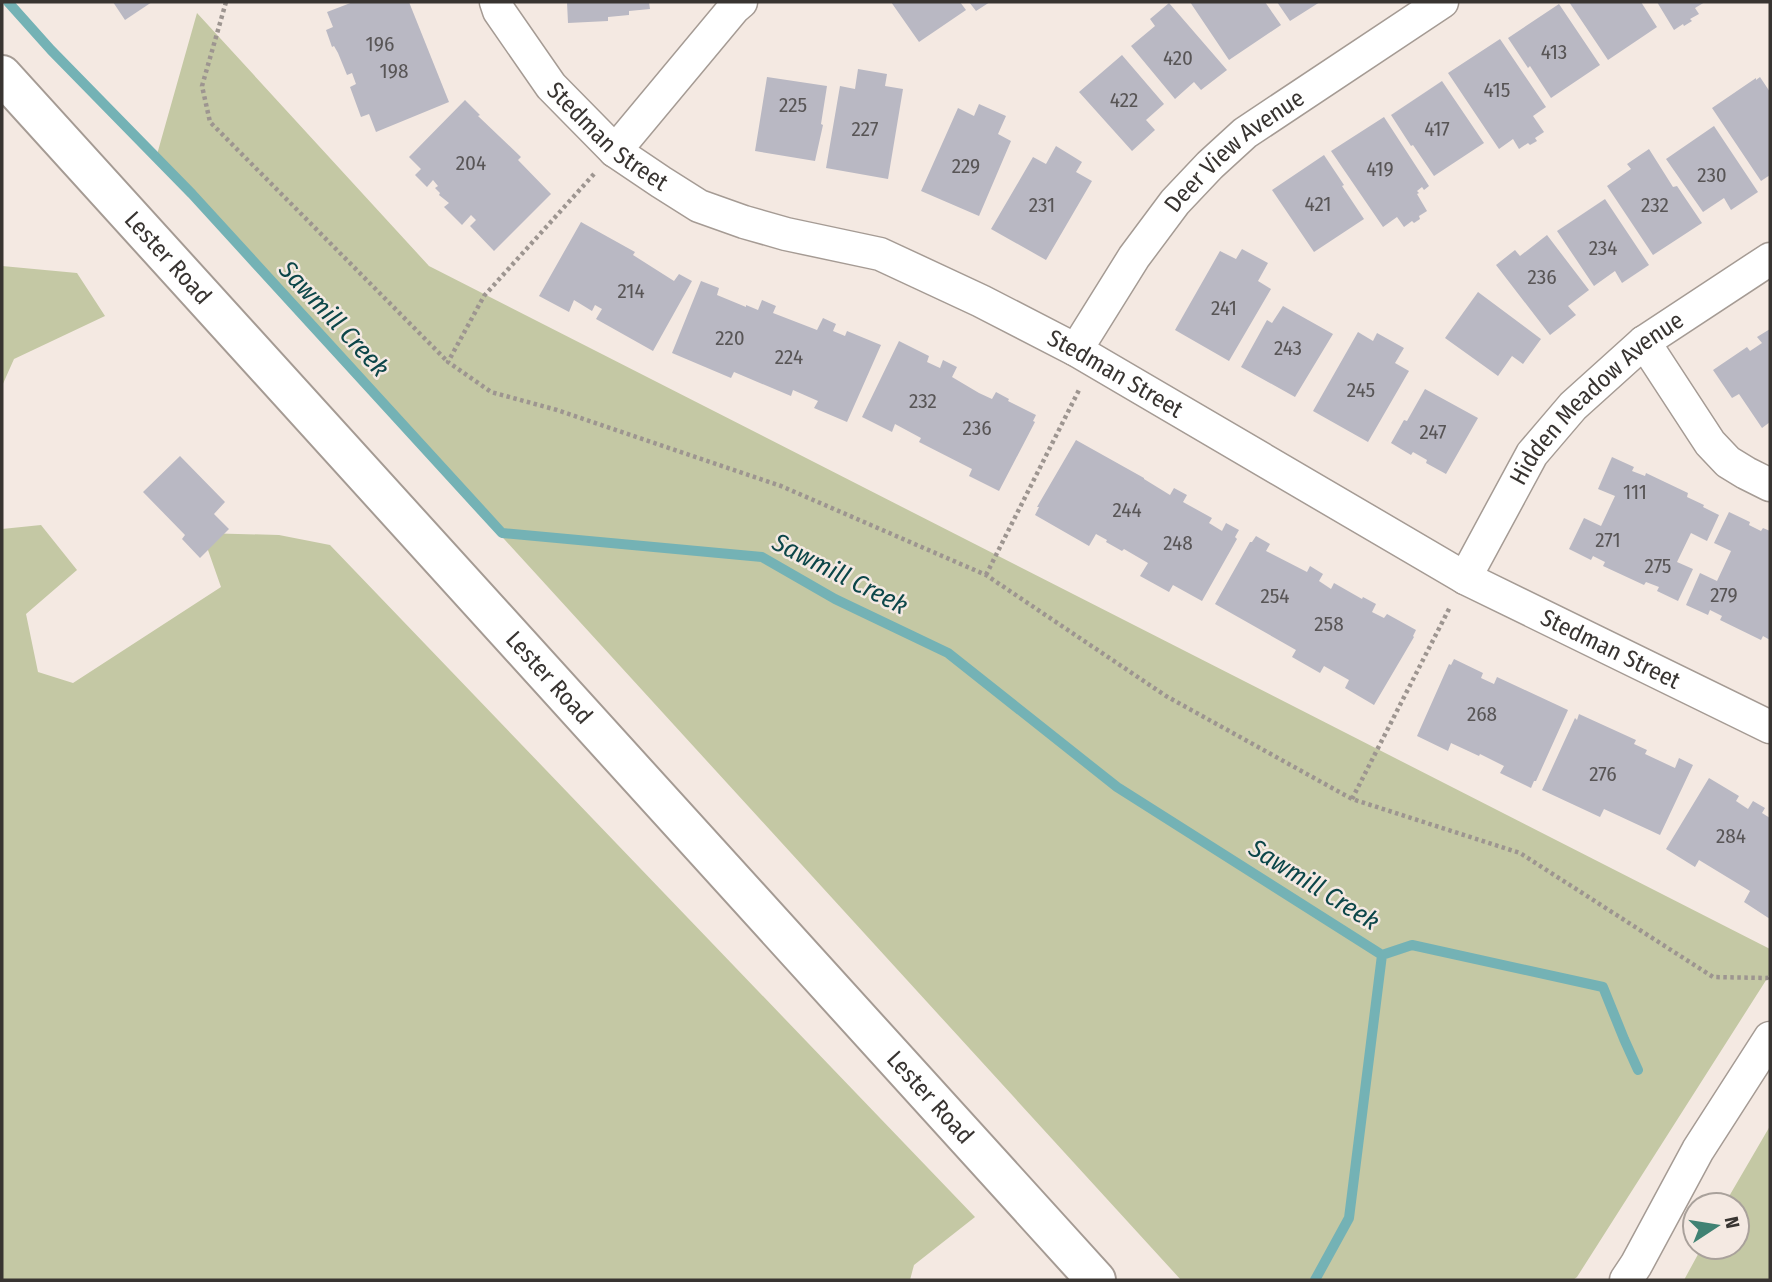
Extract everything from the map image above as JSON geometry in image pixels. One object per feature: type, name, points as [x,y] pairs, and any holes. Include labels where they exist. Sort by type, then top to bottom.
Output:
[{"type":"main road","name":"Lester Road","points":[[2,75],[1096,1280]]},
{"type":"street","name":"Stedman Street","points":[[496,2],[499,11],[551,86],[615,151],[699,206],[786,234],[880,254],[981,301],[1085,356],[1465,578],[1770,727]]},
{"type":"street","points":[[615,151],[741,2]]},
{"type":"street","name":"Deer View Avenue","points":[[1085,356],[1134,257],[1175,202],[1219,157],[1245,132],[1442,2]]},
{"type":"street","name":"Hidden Meadow Avenue","points":[[1465,578],[1532,454],[1573,406],[1644,342],[1770,259]]},
{"type":"street","points":[[1644,342],[1710,443],[1728,462],[1770,485]]},
{"type":"street","points":[[1626,1280],[1698,1150],[1770,1038]]},
{"type":"path","points":[[226,2],[202,86],[210,122],[448,362],[491,392],[556,410],[781,486],[986,575],[1166,696],[1352,799],[1520,853],[1713,978],[1770,976]]},
{"type":"path","points":[[448,362],[484,296],[615,151]]},
{"type":"path","points":[[986,575],[1085,356]]},
{"type":"path","points":[[1352,799],[1465,578]]},
{"type":"green space","points":[[197,13],[429,266],[1770,949],[1770,974],[1577,1277],[1573,1280],[1181,1280],[156,158]]},
{"type":"green space","points":[[2,266],[77,273],[105,316],[14,359],[2,386]]},
{"type":"green space","points":[[41,525],[77,570],[26,614],[38,672],[73,683],[221,587],[202,533],[279,535],[330,545],[975,1217],[914,1265],[910,1280],[2,1280],[2,529]]},
{"type":"green space","points":[[1770,1126],[1770,1280],[1684,1280],[1694,1261],[1751,1261],[1751,1191],[1732,1191]]},
{"type":"building","points":[[113,2],[152,2],[125,20]]},
{"type":"building","points":[[353,2],[409,2],[449,102],[376,132],[369,114],[361,117],[350,87],[356,84],[352,73],[347,75],[326,30],[333,27],[327,12]]},
{"type":"building","points":[[567,2],[649,2],[650,9],[608,17],[608,21],[568,23]]},
{"type":"building","points":[[891,2],[960,2],[966,10],[919,42]]},
{"type":"building","points":[[969,2],[990,2],[976,11]]},
{"type":"building","points":[[1190,2],[1265,2],[1281,25],[1229,60]]},
{"type":"building","points":[[1277,2],[1320,2],[1290,21]]},
{"type":"building","points":[[1569,2],[1641,2],[1657,27],[1608,60]]},
{"type":"building","points":[[1657,2],[1705,2],[1695,8],[1699,14],[1690,19],[1692,21],[1674,30]]},
{"type":"building","points":[[1169,3],[1227,70],[1201,90],[1194,82],[1175,99],[1131,46],[1155,26],[1150,19]]},
{"type":"building","points":[[1559,4],[1600,65],[1551,98],[1508,38]]},
{"type":"building","points":[[1500,39],[1546,107],[1533,116],[1544,132],[1535,138],[1537,141],[1519,149],[1513,139],[1499,149],[1448,73]]},
{"type":"building","points":[[1122,55],[1164,104],[1146,120],[1155,130],[1132,151],[1079,92]]},
{"type":"building","points":[[858,69],[887,74],[885,86],[903,89],[888,179],[826,168],[840,86],[855,89]]},
{"type":"building","points":[[767,77],[827,86],[823,125],[815,161],[755,151]]},
{"type":"building","points":[[1760,77],[1770,92],[1770,175],[1761,181],[1712,108]]},
{"type":"building","points":[[1442,81],[1484,143],[1434,176],[1391,115]]},
{"type":"building","points":[[465,100],[521,157],[518,160],[551,194],[494,251],[470,226],[476,220],[471,215],[462,225],[444,207],[449,203],[439,195],[435,188],[438,186],[433,180],[427,187],[415,175],[421,169],[409,157]]},
{"type":"building","points":[[979,104],[1006,116],[998,134],[1011,141],[979,216],[921,191],[958,108],[974,116]]},
{"type":"building","points":[[1384,117],[1429,186],[1417,191],[1427,211],[1419,216],[1420,219],[1404,227],[1397,217],[1383,227],[1331,151]]},
{"type":"building","points":[[1714,126],[1758,192],[1731,210],[1724,198],[1703,212],[1666,159]]},
{"type":"building","points":[[1056,146],[1082,162],[1076,172],[1092,181],[1046,260],[991,229],[1033,157],[1046,164]]},
{"type":"building","points":[[1649,149],[1673,187],[1677,186],[1702,223],[1653,255],[1607,186],[1631,169],[1627,164]]},
{"type":"building","points":[[1324,155],[1364,219],[1314,252],[1272,190]]},
{"type":"building","points":[[1605,199],[1649,265],[1622,283],[1615,271],[1594,286],[1557,231]]},
{"type":"building","points":[[581,222],[635,252],[633,255],[674,281],[679,274],[692,281],[653,351],[596,319],[602,309],[595,305],[592,311],[574,300],[569,312],[539,296]]},
{"type":"building","points":[[1547,235],[1589,290],[1568,306],[1576,315],[1550,335],[1496,265],[1515,250],[1520,256]]},
{"type":"building","points":[[1242,249],[1268,263],[1258,281],[1271,289],[1229,361],[1175,330],[1220,251],[1236,259]]},
{"type":"building","points":[[701,281],[719,288],[717,295],[746,307],[758,310],[762,300],[776,306],[773,313],[817,330],[823,318],[836,324],[833,331],[845,336],[847,331],[881,345],[847,422],[814,408],[818,401],[793,390],[791,396],[734,372],[731,378],[672,353]]},
{"type":"building","points":[[1478,292],[1541,339],[1523,364],[1512,356],[1498,376],[1445,338]]},
{"type":"building","points":[[1283,306],[1333,334],[1295,397],[1241,367],[1267,320],[1272,323]]},
{"type":"building","points":[[1770,329],[1770,422],[1762,428],[1739,394],[1732,398],[1713,370],[1747,347],[1750,351],[1762,343],[1757,337]]},
{"type":"building","points":[[1358,332],[1373,341],[1377,333],[1404,348],[1395,363],[1409,371],[1368,442],[1313,411]]},
{"type":"building","points":[[899,341],[929,356],[927,362],[940,368],[943,360],[957,367],[952,377],[979,393],[992,399],[996,392],[1036,415],[1033,421],[1035,422],[999,491],[969,476],[972,469],[919,442],[921,438],[895,424],[892,432],[862,417]]},
{"type":"building","points":[[1425,389],[1478,418],[1446,474],[1413,452],[1411,455],[1391,443]]},
{"type":"building","points":[[1076,440],[1170,495],[1174,488],[1187,495],[1183,502],[1212,518],[1209,523],[1222,531],[1226,523],[1239,530],[1235,537],[1237,539],[1202,601],[1173,585],[1169,592],[1140,576],[1148,563],[1124,549],[1122,551],[1096,534],[1089,546],[1035,515]]},
{"type":"building","points":[[180,456],[225,502],[214,514],[229,529],[200,558],[182,539],[185,535],[143,492]]},
{"type":"building","points":[[1612,457],[1634,467],[1632,471],[1645,476],[1646,473],[1688,493],[1687,497],[1719,515],[1707,541],[1691,533],[1677,562],[1693,569],[1678,601],[1657,591],[1659,587],[1646,582],[1644,585],[1603,566],[1605,562],[1593,556],[1591,560],[1569,549],[1584,518],[1601,526],[1615,496],[1598,489]]},
{"type":"building","points":[[1729,512],[1750,522],[1749,525],[1761,531],[1763,528],[1770,531],[1770,640],[1763,636],[1761,640],[1720,620],[1722,616],[1710,610],[1708,615],[1686,605],[1700,573],[1717,581],[1731,551],[1714,543]]},
{"type":"building","points":[[1256,536],[1270,544],[1266,551],[1307,572],[1310,566],[1323,574],[1319,581],[1331,589],[1334,583],[1376,604],[1372,612],[1384,618],[1387,614],[1416,630],[1374,705],[1345,688],[1349,680],[1324,666],[1320,673],[1292,657],[1296,650],[1215,604]]},
{"type":"building","points":[[1454,659],[1483,673],[1481,678],[1494,684],[1497,677],[1568,710],[1531,788],[1500,773],[1504,766],[1480,754],[1479,756],[1451,743],[1448,751],[1417,736],[1449,664],[1451,665]]},
{"type":"building","points":[[1579,714],[1636,740],[1634,744],[1647,750],[1645,754],[1675,768],[1679,758],[1693,765],[1660,835],[1604,809],[1600,817],[1542,790]]},
{"type":"building","points":[[1709,778],[1739,796],[1736,801],[1748,809],[1753,801],[1765,808],[1762,813],[1770,818],[1770,919],[1744,902],[1750,891],[1699,860],[1695,867],[1666,849]]},
{"type":"waterway","name":"Sawmill Creek","points":[[8,2],[51,50],[192,194],[502,533],[762,557],[835,599],[948,653],[1117,787],[1382,955],[1412,945],[1603,987],[1638,1070]]},
{"type":"waterway","points":[[1315,1280],[1349,1218],[1382,955]]}]
